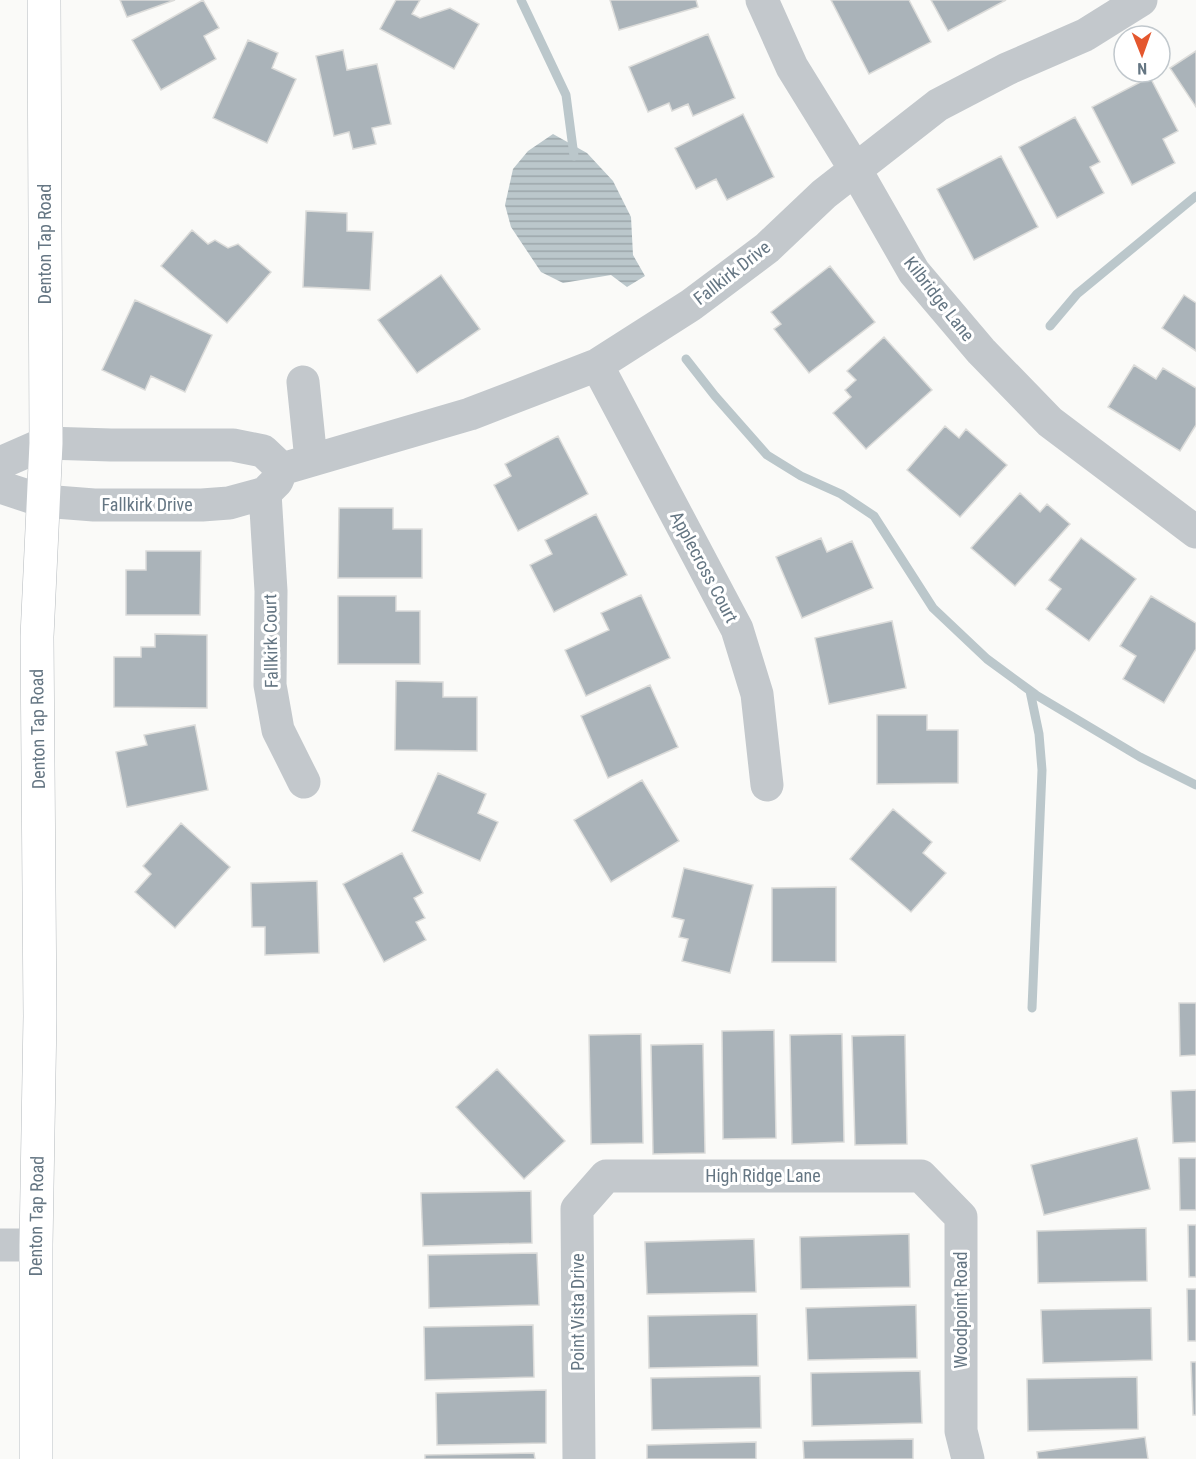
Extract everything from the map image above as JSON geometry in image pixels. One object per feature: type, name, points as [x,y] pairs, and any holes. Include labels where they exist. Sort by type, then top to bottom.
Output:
[{"type":"main road","name":"Denton Tap Road","points":[[36,1459],[36,1245],[40,1016],[37,638],[46,443],[44,0]]},
{"type":"street","name":"Kilbridge Lane","points":[[762,0],[792,67],[855,169],[914,272],[981,351],[1050,422],[1196,532]]},
{"type":"street","name":"Fallkirk Drive","points":[[0,487],[43,501],[94,505],[229,503],[286,474],[470,414],[597,365],[691,305],[758,255],[824,194],[938,105],[1007,69],[1085,35],[1141,0]]},
{"type":"street","name":"Applecross Court","points":[[597,365],[737,629],[757,693],[767,785]]},
{"type":"street","name":"Fallkirk Court","points":[[303,382],[286,474],[271,591],[270,685],[279,730],[304,782]]},
{"type":"street","points":[[0,463],[46,443],[233,445],[263,451],[286,474]]},
{"type":"street","name":"High Ridge Lane","points":[[606,1176],[921,1176]]},
{"type":"street","name":"Point Vista Drive","points":[[579,1459],[577,1209],[606,1176]]},
{"type":"street","name":"Woodpoint Road","points":[[921,1176],[961,1217],[961,1431],[968,1459]]},
{"type":"street","points":[[0,1245],[36,1245]]},
{"type":"shaded area","points":[[553,134],[587,153],[613,181],[631,217],[633,255],[645,276],[627,287],[611,275],[563,283],[541,272],[511,227],[505,205],[513,169],[528,151]]},
{"type":"building","points":[[120,0],[175,0],[127,17]]},
{"type":"building","points":[[203,0],[219,28],[204,36],[216,59],[161,90],[132,40]]},
{"type":"building","points":[[396,0],[420,0],[412,14],[420,18],[450,8],[479,24],[454,69],[380,29]]},
{"type":"building","points":[[610,0],[696,0],[698,7],[619,30]]},
{"type":"building","points":[[831,0],[909,0],[931,42],[869,74]]},
{"type":"building","points":[[931,0],[1006,0],[948,31]]},
{"type":"building","points":[[708,34],[735,98],[693,116],[688,104],[672,111],[669,103],[648,112],[629,67]]},
{"type":"building","points":[[248,40],[278,53],[272,68],[296,79],[267,143],[213,118]]},
{"type":"building","points":[[343,50],[347,70],[377,64],[391,124],[372,128],[376,144],[353,149],[349,132],[334,136],[316,56]]},
{"type":"building","points":[[1196,51],[1196,107],[1172,71],[1172,67]]},
{"type":"building","points":[[1136,84],[1154,84],[1178,131],[1163,139],[1175,163],[1132,185],[1092,107]]},
{"type":"building","points":[[743,114],[774,177],[727,200],[716,179],[696,189],[675,148]]},
{"type":"building","points":[[1075,117],[1100,162],[1090,167],[1104,193],[1057,218],[1019,147]]},
{"type":"building","points":[[1001,156],[1038,227],[974,260],[937,189]]},
{"type":"building","points":[[306,211],[347,213],[347,231],[373,232],[370,290],[303,287]]},
{"type":"building","points":[[192,230],[208,244],[215,240],[228,248],[238,244],[271,272],[227,323],[161,266]]},
{"type":"building","points":[[830,266],[875,322],[809,373],[774,329],[781,324],[771,312]]},
{"type":"building","points":[[441,275],[480,329],[417,373],[378,320]]},
{"type":"building","points":[[1184,295],[1196,303],[1196,351],[1162,328]]},
{"type":"building","points":[[135,300],[212,335],[185,392],[151,376],[145,390],[102,370]]},
{"type":"building","points":[[884,337],[932,390],[866,449],[833,413],[851,397],[845,390],[856,380],[847,371]]},
{"type":"building","points":[[1134,365],[1156,379],[1163,368],[1196,388],[1196,425],[1180,451],[1108,407]]},
{"type":"building","points":[[945,426],[959,438],[966,429],[1007,465],[960,517],[907,470]]},
{"type":"building","points":[[558,436],[588,494],[518,531],[494,485],[511,476],[505,464]]},
{"type":"building","points":[[1020,493],[1040,512],[1047,504],[1070,524],[1015,586],[971,548]]},
{"type":"building","points":[[339,508],[393,508],[393,529],[422,529],[422,578],[338,578]]},
{"type":"building","points":[[596,514],[627,575],[554,612],[530,565],[552,554],[545,540]]},
{"type":"building","points":[[821,538],[827,552],[852,541],[873,588],[802,618],[776,557]]},
{"type":"building","points":[[1081,538],[1136,579],[1089,641],[1046,609],[1061,589],[1049,580]]},
{"type":"building","points":[[146,551],[201,551],[200,615],[126,615],[126,570],[146,570]]},
{"type":"building","points":[[641,595],[670,658],[586,696],[565,650],[609,630],[601,613]]},
{"type":"building","points":[[338,596],[396,596],[396,611],[420,611],[420,664],[338,664]]},
{"type":"building","points":[[1151,596],[1196,623],[1196,649],[1164,703],[1123,679],[1136,656],[1120,646]]},
{"type":"building","points":[[892,621],[906,688],[829,704],[815,638]]},
{"type":"building","points":[[155,634],[207,635],[207,708],[114,707],[114,657],[141,657],[141,647],[155,647]]},
{"type":"building","points":[[396,681],[443,682],[443,697],[477,697],[477,751],[395,750]]},
{"type":"building","points":[[650,685],[678,747],[608,778],[581,716]]},
{"type":"building","points":[[877,715],[927,715],[927,730],[958,730],[958,783],[877,784]]},
{"type":"building","points":[[195,725],[208,790],[127,807],[116,752],[147,745],[144,735]]},
{"type":"building","points":[[438,773],[486,794],[478,813],[498,822],[480,861],[412,831]]},
{"type":"building","points":[[642,780],[679,841],[611,882],[574,820]]},
{"type":"building","points":[[893,809],[932,842],[923,853],[946,873],[911,912],[850,859]]},
{"type":"building","points":[[181,823],[230,867],[175,928],[135,892],[151,874],[143,866]]},
{"type":"building","points":[[402,853],[423,893],[414,898],[425,918],[416,922],[426,940],[384,962],[343,884]]},
{"type":"building","points":[[684,868],[753,885],[730,973],[682,961],[688,939],[679,937],[684,920],[672,917]]},
{"type":"building","points":[[317,881],[319,953],[265,955],[265,927],[252,927],[251,883]]},
{"type":"building","points":[[836,887],[836,962],[772,962],[772,888]]},
{"type":"building","points":[[1179,1003],[1196,1003],[1196,1055],[1180,1056]]},
{"type":"building","points":[[774,1030],[776,1138],[723,1139],[722,1031]]},
{"type":"building","points":[[641,1034],[643,1143],[591,1144],[589,1035]]},
{"type":"building","points":[[842,1034],[844,1142],[792,1144],[790,1035]]},
{"type":"building","points":[[905,1035],[907,1144],[855,1145],[852,1036]]},
{"type":"building","points":[[703,1044],[705,1153],[653,1154],[651,1045]]},
{"type":"building","points":[[497,1069],[565,1141],[524,1179],[456,1107]]},
{"type":"building","points":[[1196,1090],[1196,1142],[1173,1143],[1171,1091]]},
{"type":"building","points":[[1137,1138],[1150,1189],[1044,1215],[1031,1165]]},
{"type":"building","points":[[1179,1158],[1196,1158],[1196,1210],[1180,1210]]},
{"type":"building","points":[[531,1191],[532,1243],[423,1246],[421,1193]]},
{"type":"building","points":[[1188,1225],[1196,1225],[1196,1277],[1189,1277]]},
{"type":"building","points":[[1146,1228],[1147,1281],[1038,1283],[1037,1231]]},
{"type":"building","points":[[909,1234],[910,1287],[801,1289],[800,1237]]},
{"type":"building","points":[[754,1239],[756,1292],[647,1294],[645,1242]]},
{"type":"building","points":[[537,1253],[539,1305],[429,1308],[428,1255]]},
{"type":"building","points":[[1187,1289],[1196,1289],[1196,1341],[1188,1341]]},
{"type":"building","points":[[916,1305],[917,1358],[808,1360],[806,1308]]},
{"type":"building","points":[[1151,1308],[1152,1360],[1043,1363],[1041,1310]]},
{"type":"building","points":[[757,1314],[758,1366],[649,1368],[648,1316]]},
{"type":"building","points":[[533,1325],[534,1377],[425,1380],[424,1327]]},
{"type":"building","points":[[1191,1362],[1196,1362],[1196,1415],[1193,1415]]},
{"type":"building","points":[[920,1371],[922,1423],[812,1426],[811,1373]]},
{"type":"building","points":[[760,1376],[761,1428],[652,1430],[651,1378]]},
{"type":"building","points":[[1137,1377],[1138,1429],[1028,1431],[1027,1379]]},
{"type":"building","points":[[546,1390],[546,1443],[437,1445],[436,1393]]},
{"type":"building","points":[[1145,1437],[1148,1459],[1038,1459],[1037,1452]]},
{"type":"building","points":[[913,1439],[913,1459],[804,1459],[803,1441]]},
{"type":"building","points":[[756,1442],[756,1459],[647,1459],[647,1445]]},
{"type":"building","points":[[534,1453],[535,1459],[425,1459],[425,1455]]},
{"type":"waterway","points":[[521,0],[566,95],[574,156]]},
{"type":"waterway","points":[[1050,326],[1077,294],[1196,196]]},
{"type":"waterway","points":[[686,359],[767,455],[801,476],[841,494],[874,516],[933,608],[987,659],[1036,695],[1140,757],[1196,785]]},
{"type":"waterway","points":[[1030,691],[1039,734],[1042,770],[1032,1008]]}]
